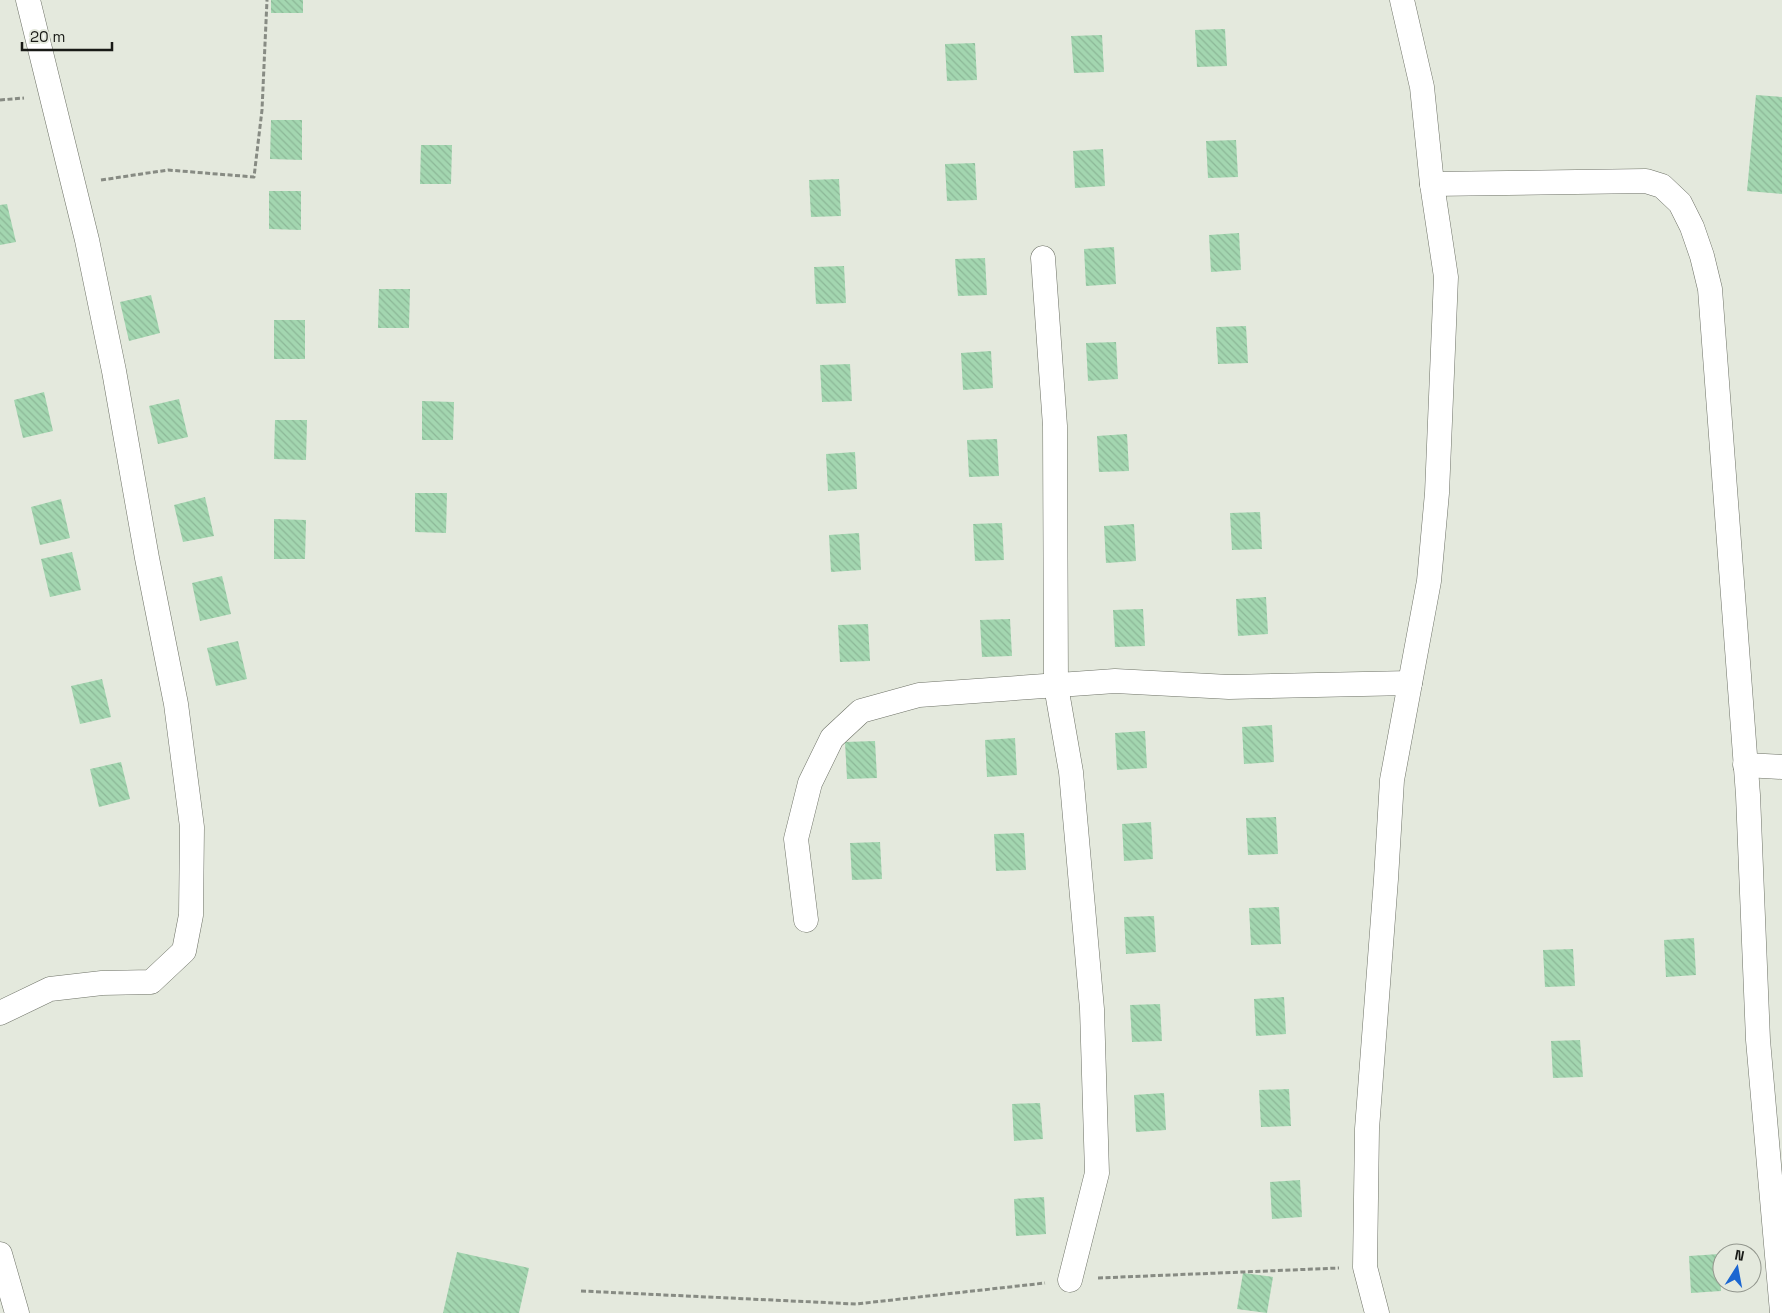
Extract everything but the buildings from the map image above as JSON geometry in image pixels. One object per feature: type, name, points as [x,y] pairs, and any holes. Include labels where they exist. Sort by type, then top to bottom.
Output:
[{"type":"street","points":[[0,1013],[50,989],[102,983],[151,982],[184,951],[191,915],[192,827],[176,704],[147,558],[114,371],[87,240],[28,0]]},
{"type":"street","points":[[1377,1313],[1365,1267],[1366,1129],[1392,780],[1429,581],[1437,493],[1446,277],[1432,184],[1422,87],[1402,0]]},
{"type":"street","points":[[1432,184],[1646,180],[1662,186],[1680,203],[1697,241],[1710,289],[1745,765],[1758,1040],[1782,1312]]},
{"type":"street","points":[[1043,258],[1055,426],[1056,686],[1071,772],[1092,1009],[1097,1174],[1070,1280]]},
{"type":"street","points":[[806,920],[796,839],[810,783],[832,738],[861,712],[919,695],[1115,681],[1229,687],[1410,683]]},
{"type":"street","points":[[1745,765],[1782,767]]},
{"type":"street","points":[[0,1254],[17,1313]]},
{"type":"path","points":[[73,185],[168,170],[254,177],[262,110],[267,0]]},
{"type":"path","points":[[581,1292],[856,1304],[1070,1280],[1365,1267]]}]
